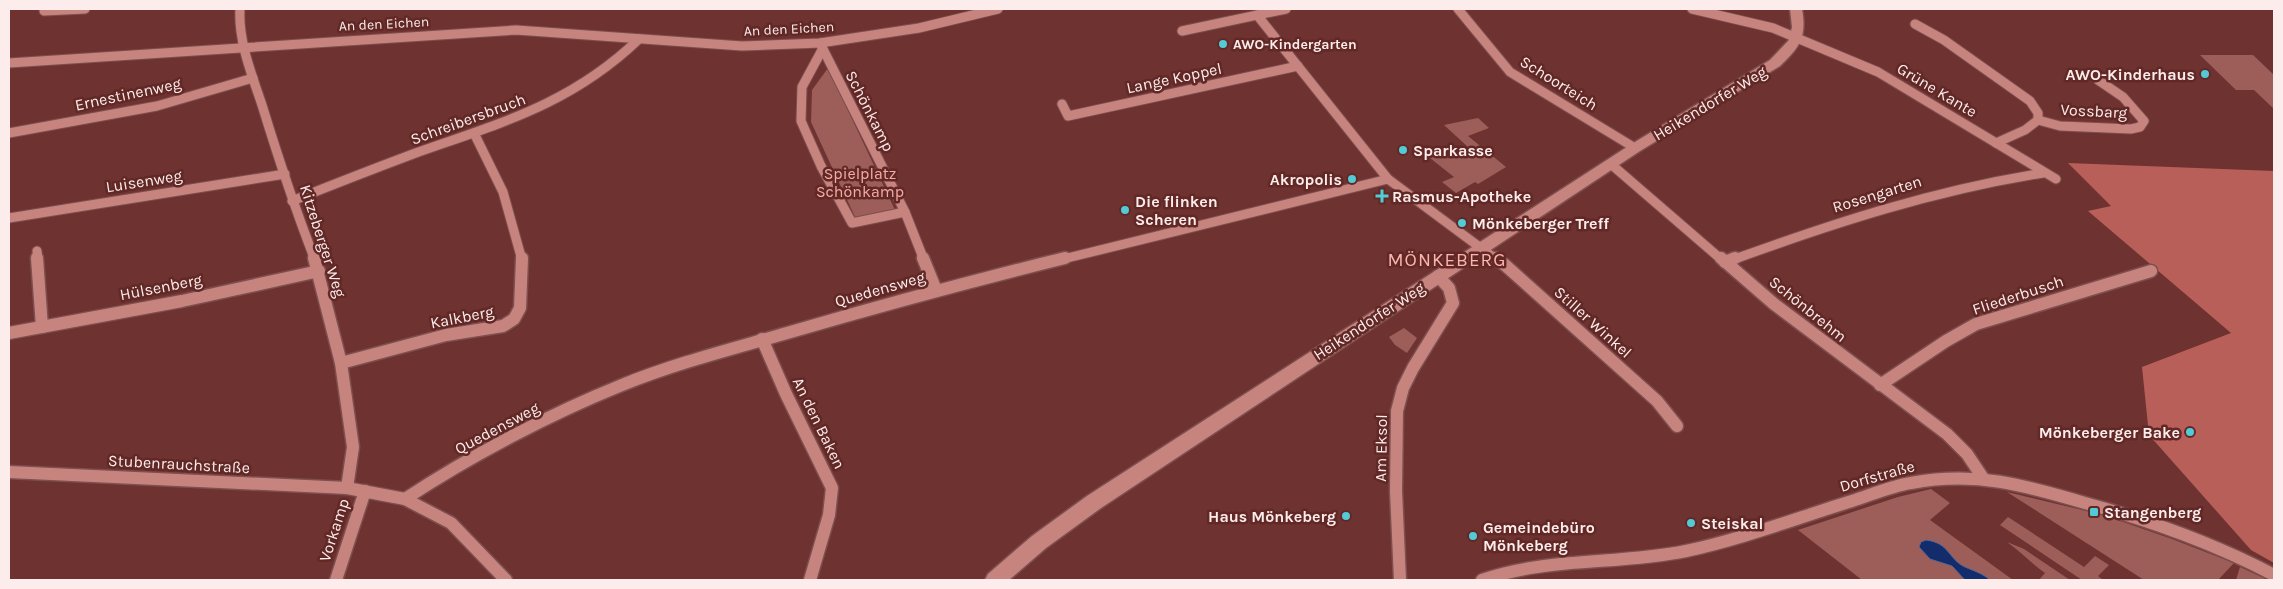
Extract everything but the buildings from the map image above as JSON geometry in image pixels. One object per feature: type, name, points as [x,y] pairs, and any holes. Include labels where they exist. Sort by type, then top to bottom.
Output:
[{"type":"street","points":[[47,9],[44,11],[85,9]]},
{"type":"street","name":"Kitzeberger Weg","points":[[240,9],[239,24],[253,78],[292,201],[319,271],[341,363],[353,447],[347,488]]},
{"type":"street","name":"An den Eichen","points":[[9,63],[245,46],[516,30],[742,46],[821,47],[919,28],[998,9]]},
{"type":"street","points":[[1182,30],[1286,9]]},
{"type":"street","name":"Schoorteich","points":[[1458,9],[1510,72],[1636,148]]},
{"type":"street","name":"Grüne Kante","points":[[1692,9],[1764,25],[1798,37],[1878,72],[2043,173],[2056,179]]},
{"type":"street","points":[[1796,9],[1799,23],[1798,37]]},
{"type":"street","name":"Stiller Winkel","points":[[1257,15],[1388,180],[1480,249],[1505,265],[1657,401],[1677,426]]},
{"type":"street","name":"Vossbarg","points":[[1915,24],[1944,40],[2030,101],[2038,113],[2038,120]]},
{"type":"street","name":"Heikendorfer Weg","points":[[995,580],[1039,542],[1094,502],[1636,148],[1775,63],[1789,50],[1798,37]]},
{"type":"street","name":"Schreibersbruch","points":[[292,201],[530,113],[576,89],[627,51],[639,39]]},
{"type":"street","points":[[821,47],[802,87],[801,122],[821,166],[852,223],[905,212]]},
{"type":"street","name":"Schönkamp","points":[[821,47],[905,212],[936,290]]},
{"type":"street","name":"Lange Koppel","points":[[1062,104],[1068,116],[1298,66]]},
{"type":"street","name":"Ernestinenweg","points":[[9,133],[157,106],[253,78]]},
{"type":"street","name":"Vossbarg","points":[[2038,120],[2060,126],[2131,129],[2140,127],[2144,121],[2123,97],[2098,80]]},
{"type":"street","name":"Vossbarg","points":[[1996,143],[2025,130],[2038,120]]},
{"type":"street","name":"Kalkberg","points":[[341,363],[446,335],[502,326],[514,319],[520,308],[522,257],[504,192],[474,133]]},
{"type":"street","name":"Schönbrehm","points":[[1612,165],[1774,304],[1947,434],[1967,454],[1983,478]]},
{"type":"street","name":"Rosengarten","points":[[1725,262],[1894,204],[1950,189],[2043,173]]},
{"type":"street","name":"Luisenweg","points":[[9,218],[284,174]]},
{"type":"street","name":"Quedensweg","points":[[405,499],[434,480],[536,425],[598,395],[660,370],[936,290],[1388,180]]},
{"type":"street","points":[[37,251],[42,326]]},
{"type":"street","name":"Hülsenberg","points":[[9,333],[182,301],[319,271]]},
{"type":"street","name":"Fliederbusch","points":[[1880,385],[1946,341],[1976,324],[2151,272]]},
{"type":"street","name":"Am Eksol","points":[[1400,580],[1396,491],[1397,411],[1403,388],[1413,368],[1453,303],[1452,292],[1446,281],[1438,276]]},
{"type":"street","name":"An den Baken","points":[[762,339],[786,394],[832,488],[828,515],[810,580]]},
{"type":"street","name":"Stubenrauchstraße","points":[[9,472],[365,490],[405,499],[451,522],[506,580]]},
{"type":"street","name":"Dorfstraße","points":[[1482,580],[1497,574],[1548,565],[1644,558],[1684,552],[1909,483],[1944,478],[1983,478],[2023,486],[2140,518],[2228,551],[2274,575]]},
{"type":"street","name":"Vorkamp","points":[[336,580],[365,490]]},
{"type":"green space","points":[[2200,55],[2253,55],[2274,75],[2274,109],[2254,90],[2236,90]]},
{"type":"green space","name":"Spielplatz Schönkamp","points":[[828,68],[895,210],[856,219],[811,122],[812,90]]},
{"type":"green space","points":[[1478,118],[1489,128],[1468,136],[1506,167],[1478,184],[1475,182],[1456,193],[1442,182],[1454,177],[1430,158],[1468,147],[1444,125]]},
{"type":"green space","points":[[1404,328],[1417,338],[1407,353],[1395,345],[1389,337]]},
{"type":"green space","points":[[1931,489],[1950,503],[1930,520],[2013,580],[1862,580],[1798,530],[1898,497]]},
{"type":"green space","points":[[2007,492],[2103,515],[2234,563],[2218,580],[2144,580]]},
{"type":"green space","points":[[2008,517],[2084,567],[2095,556],[2109,565],[2098,576],[2103,580],[2082,580],[2000,525]]},
{"type":"green space","points":[[2007,542],[2024,549],[2070,580],[2039,580],[2045,573]]},
{"type":"green space","points":[[2240,567],[2268,580],[2236,580]]},
{"type":"shaded area","points":[[2068,163],[2274,171],[2274,563],[2251,550],[2149,435],[2142,367],[2231,333],[2088,211],[2111,206]]},
{"type":"water","points":[[1926,540],[1940,544],[1959,564],[1990,580],[1965,580],[1952,566],[1930,559],[1919,547],[1921,542]]},
{"type":"place","name":"AWO-Kindergarten","points":[[1223,44]]},
{"type":"place","name":"AWO-Kinderhaus","points":[[2205,74]]},
{"type":"place","name":"Sparkasse","points":[[1403,150]]},
{"type":"place","name":"Akropolis","points":[[1352,179]]},
{"type":"place","name":"Rasmus-Apotheke","points":[[1382,196]]},
{"type":"place","name":"Die flinken Scheren","points":[[1125,210]]},
{"type":"place","name":"Mönkeberger Treff","points":[[1462,223]]},
{"type":"place","name":"Mönkeberger Bake","points":[[2190,432]]},
{"type":"place","name":"Stangenberg","points":[[2094,512]]},
{"type":"place","name":"Haus Mönkeberg","points":[[1346,516]]},
{"type":"place","name":"Steiskal","points":[[1691,523]]},
{"type":"place","name":"Gemeindebüro Mönkeberg","points":[[1473,536]]},
{"type":"district","name":"MÖNKEBERG","points":[[1447,260]]}]
